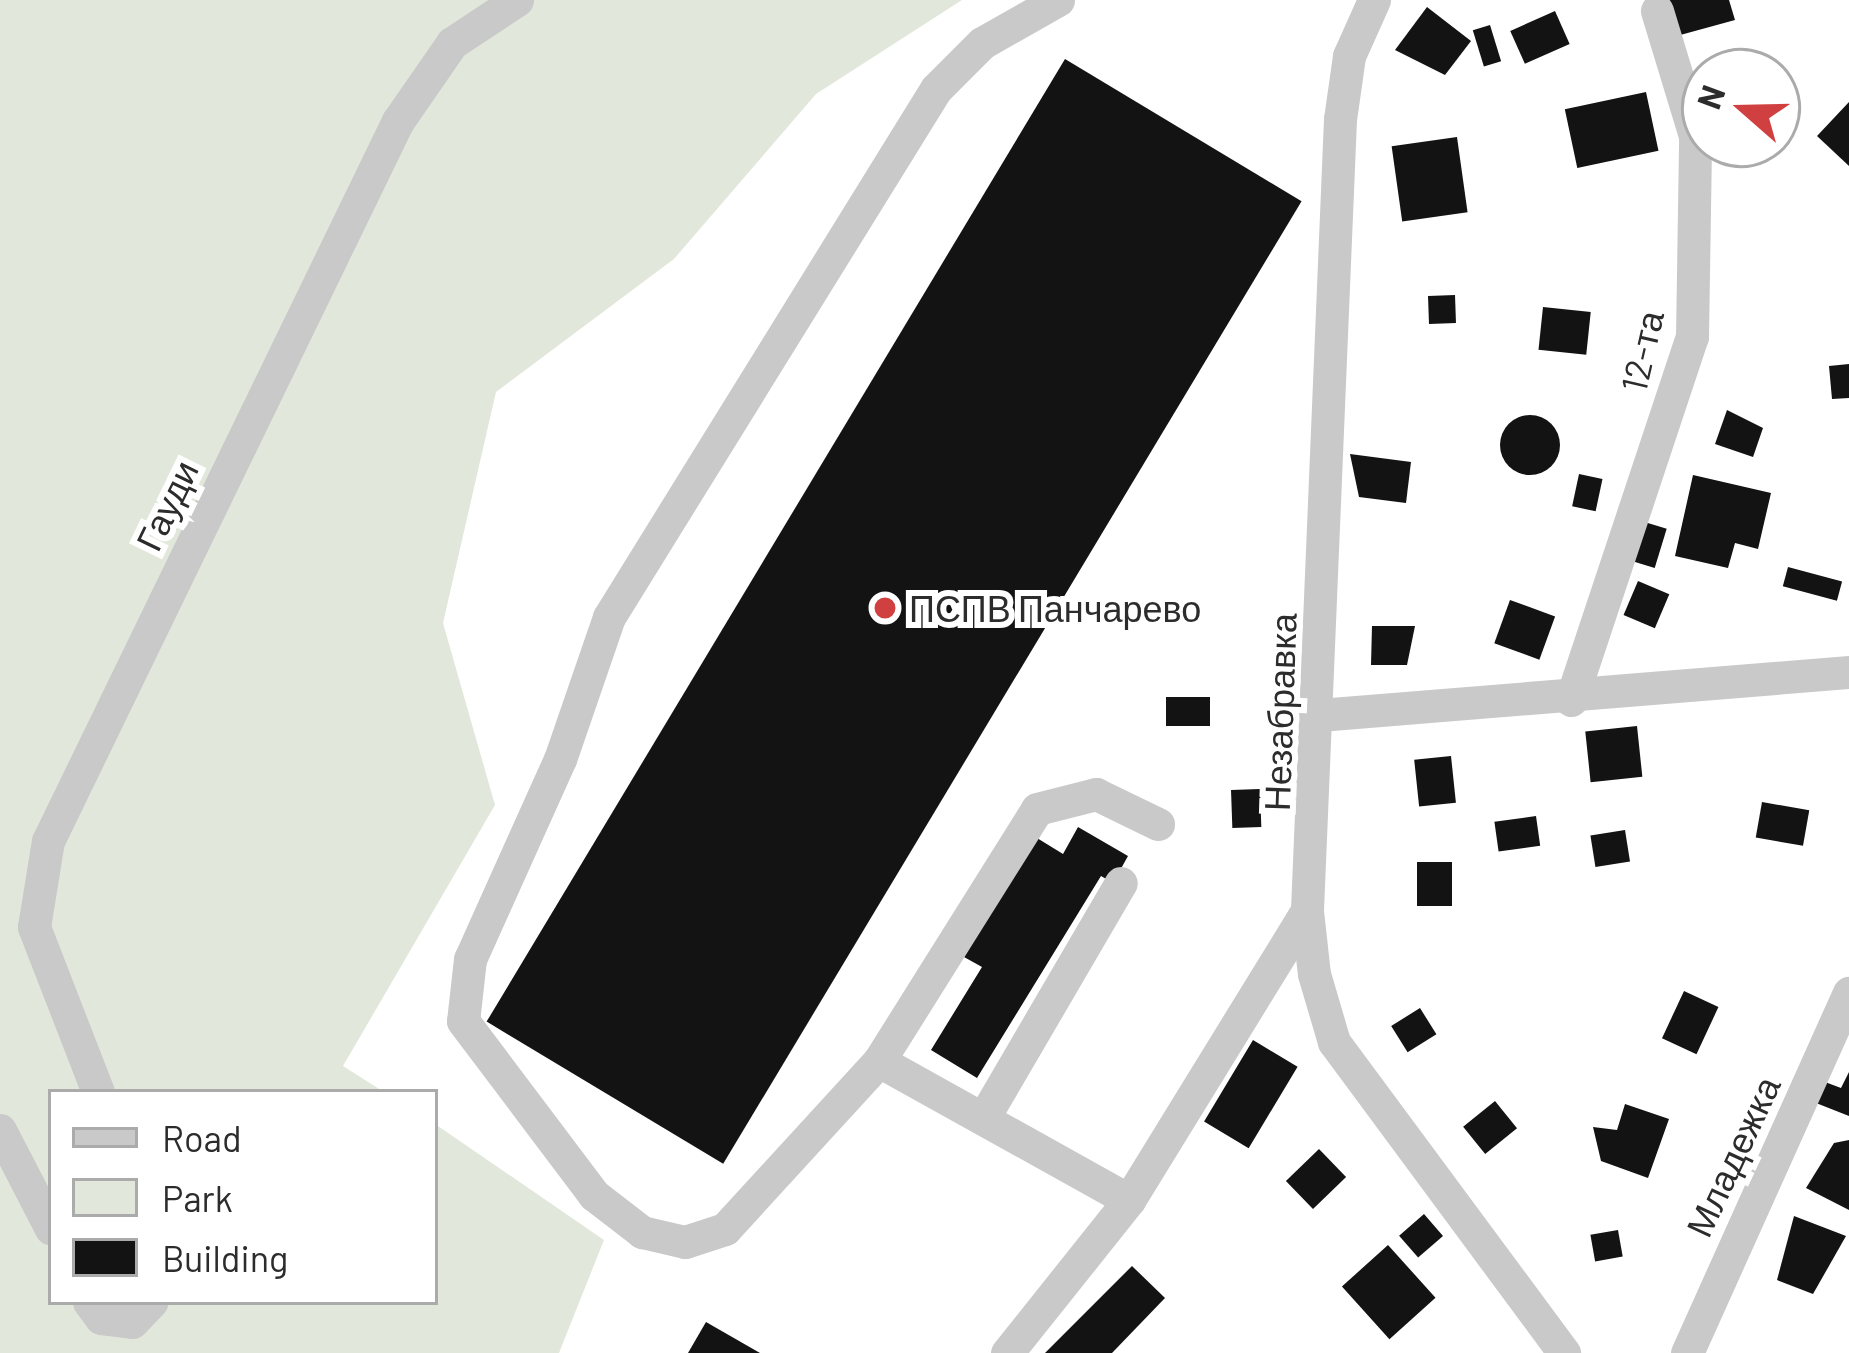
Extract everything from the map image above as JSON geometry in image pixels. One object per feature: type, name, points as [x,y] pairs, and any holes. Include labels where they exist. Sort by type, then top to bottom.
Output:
[{"type":"street","name":"Гауди","points":[[97,1089],[34,927],[48,841],[398,121],[452,43],[517,0]]},
{"type":"street","points":[[1058,0],[982,43],[936,89],[740,418],[683,492],[609,617],[461,994],[463,1021],[594,1195],[641,1232],[685,1242],[725,1229],[879,1061],[1037,809],[1096,794],[1158,824]]},
{"type":"street","name":"Незабравка","points":[[1374,0],[1348,56],[1340,119],[1319,715],[1307,910],[1334,1042],[1564,1353]]},
{"type":"street","name":"12-та","points":[[1570,700],[1692,337],[1695,136],[1658,11]]},
{"type":"street","points":[[1319,715],[1570,700],[1849,672]]},
{"type":"street","points":[[984,1117],[1121,883]]},
{"type":"street","points":[[1007,1353],[1129,1200],[1307,910]]},
{"type":"street","name":"Младежка","points":[[1687,1353],[1849,993]]},
{"type":"street","points":[[879,1061],[1129,1200]]},
{"type":"street","points":[[0,1130],[48,1223]]},
{"type":"street","points":[[91,1305],[100,1318],[132,1322],[148,1305]]},
{"type":"green space","points":[[0,0],[962,0],[816,94],[674,259],[496,392],[443,623],[495,805],[343,1066],[379,1089],[48,1089],[48,1305],[438,1305],[438,1126],[604,1240],[559,1353],[0,1353]]},
{"type":"building","points":[[1663,0],[1729,0],[1735,20],[1673,37]]},
{"type":"building","points":[[1427,7],[1471,41],[1445,75],[1395,50]]},
{"type":"building","points":[[1555,11],[1570,44],[1525,64],[1510,31]]},
{"type":"building","points":[[1490,25],[1501,61],[1484,67],[1473,30]]},
{"type":"building","name":"ПСПВ Панчарево","points":[[1065,59],[1302,201],[723,1164],[487,1022]]},
{"type":"building","points":[[1646,92],[1658,151],[1577,168],[1565,109]]},
{"type":"building","points":[[1849,102],[1849,166],[1817,136]]},
{"type":"building","points":[[1457,137],[1468,212],[1402,221],[1392,146]]},
{"type":"building","points":[[1455,295],[1456,323],[1429,324],[1428,296]]},
{"type":"building","points":[[1543,307],[1591,312],[1586,355],[1539,350]]},
{"type":"building","points":[[1849,364],[1849,398],[1832,399],[1829,366]]},
{"type":"building","points":[[1727,410],[1763,428],[1753,457],[1715,444]]},
{"type":"building","points":[[1530,415],[1551,424],[1560,445],[1551,466],[1530,475],[1509,466],[1500,445],[1509,424]]},
{"type":"building","points":[[1350,454],[1411,462],[1406,503],[1359,497]]},
{"type":"building","points":[[1579,474],[1602,479],[1596,511],[1572,506]]},
{"type":"building","points":[[1693,475],[1771,493],[1758,549],[1735,543],[1728,568],[1675,556]]},
{"type":"building","points":[[1638,520],[1667,529],[1655,568],[1626,559]]},
{"type":"building","points":[[1788,567],[1842,581],[1837,601],[1783,586]]},
{"type":"building","points":[[1638,581],[1669,594],[1655,628],[1624,615]]},
{"type":"building","points":[[1510,600],[1555,616],[1539,660],[1494,643]]},
{"type":"building","points":[[1372,626],[1415,626],[1407,665],[1371,665]]},
{"type":"building","points":[[1166,697],[1210,697],[1210,726],[1166,726]]},
{"type":"building","points":[[1637,726],[1642,777],[1591,782],[1585,731]]},
{"type":"building","points":[[1451,756],[1456,803],[1419,807],[1414,760]]},
{"type":"building","points":[[1260,789],[1261,827],[1232,828],[1231,790]]},
{"type":"building","points":[[1762,802],[1809,810],[1803,846],[1756,837]]},
{"type":"building","points":[[1536,816],[1540,846],[1499,852],[1494,822]]},
{"type":"building","points":[[1078,827],[1128,856],[1113,883],[1101,876],[977,1078],[931,1050],[982,967],[964,957],[1037,838],[1063,854]]},
{"type":"building","points":[[1625,830],[1630,862],[1595,867],[1590,835]]},
{"type":"building","points":[[1417,862],[1452,862],[1452,906],[1417,906]]},
{"type":"building","points":[[1684,991],[1718,1007],[1696,1054],[1662,1038]]},
{"type":"building","points":[[1420,1008],[1436,1034],[1408,1052],[1391,1026]]},
{"type":"building","points":[[1253,1040],[1298,1067],[1249,1148],[1204,1121]]},
{"type":"building","points":[[1849,1072],[1849,1116],[1816,1103],[1825,1082],[1841,1088]]},
{"type":"building","points":[[1495,1101],[1517,1128],[1485,1154],[1463,1127]]},
{"type":"building","points":[[1625,1104],[1669,1119],[1648,1178],[1601,1161],[1593,1127],[1617,1130]]},
{"type":"building","points":[[1849,1140],[1849,1210],[1806,1188],[1834,1143]]},
{"type":"building","points":[[1319,1149],[1346,1177],[1313,1209],[1286,1181]]},
{"type":"building","points":[[1424,1214],[1443,1236],[1418,1258],[1399,1236]]},
{"type":"building","points":[[1794,1216],[1846,1236],[1813,1294],[1777,1280]]},
{"type":"building","points":[[1618,1230],[1623,1257],[1595,1261],[1590,1235]]},
{"type":"building","points":[[1388,1245],[1436,1298],[1389,1339],[1342,1286]]},
{"type":"building","points":[[1132,1266],[1165,1298],[1112,1353],[1045,1353]]},
{"type":"building","points":[[706,1322],[760,1353],[688,1353]]},
{"type":"place","name":"ПСПВ Панчарево","points":[[885,608]]}]
